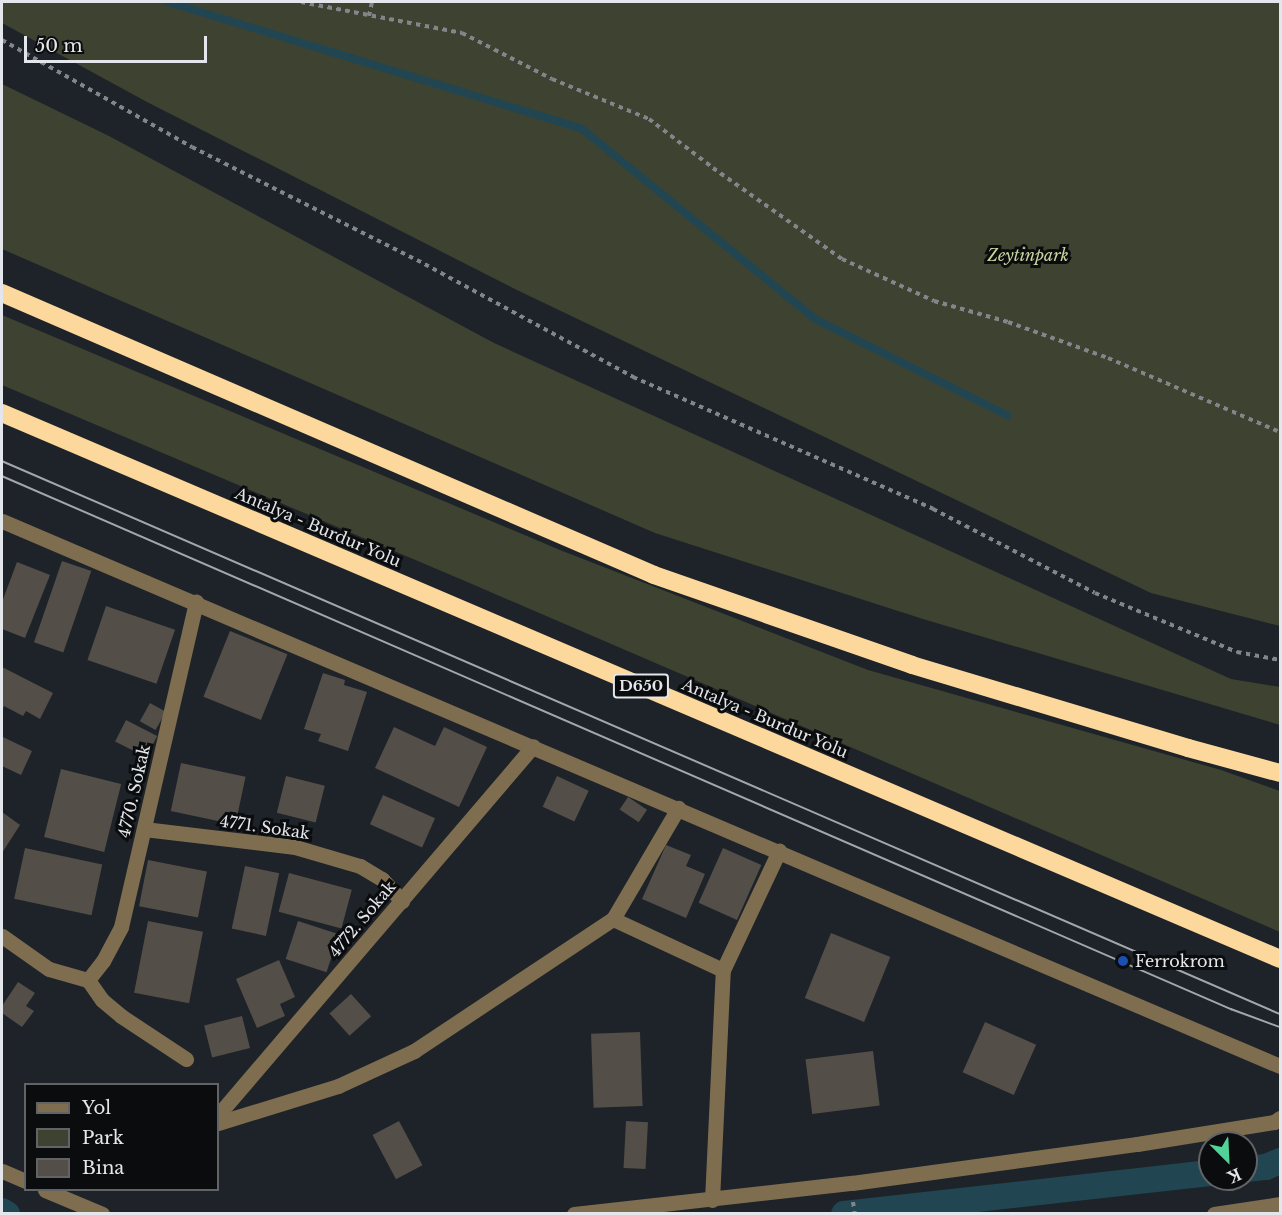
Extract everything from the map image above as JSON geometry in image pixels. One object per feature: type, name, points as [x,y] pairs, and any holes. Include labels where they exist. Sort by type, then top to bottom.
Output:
[{"type":"highway","points":[[2,293],[654,574],[912,665],[1188,748],[1281,773]]},
{"type":"highway","name":"Antalya - Burdur Yolu","points":[[2,412],[1281,959]]},
{"type":"street","points":[[2,521],[1281,1066]]},
{"type":"street","name":"4770. Sokak","points":[[88,980],[103,961],[122,927],[195,602]]},
{"type":"street","name":"4772. Sokak","points":[[219,1114],[533,746]]},
{"type":"street","points":[[219,1123],[338,1086],[414,1051],[613,919],[678,808]]},
{"type":"street","name":"4771. Sokak","points":[[144,830],[295,847],[360,866],[382,879],[402,901]]},
{"type":"street","points":[[712,1200],[723,970],[779,851]]},
{"type":"street","points":[[613,919],[723,970]]},
{"type":"street","points":[[2,940],[49,969],[88,980],[102,1000],[121,1017],[186,1059]]},
{"type":"street","points":[[574,1214],[712,1200],[1137,1144],[1274,1122],[1281,1118]]},
{"type":"street","points":[[2,1171],[24,1180]]},
{"type":"street","points":[[47,1191],[102,1214]]},
{"type":"street","points":[[1222,1213],[1281,1204]]},
{"type":"path","points":[[301,2],[462,33],[552,79],[649,119],[842,259],[924,297],[1008,322],[1108,358],[1281,432]]},
{"type":"path","points":[[369,16],[372,2]]},
{"type":"path","points":[[2,40],[192,147],[417,260],[633,378],[933,509],[1095,593],[1237,652],[1281,660]]},
{"type":"path","points":[[854,1202],[855,1214]]},
{"type":"green space","name":"Zeytinpark","points":[[2,2],[1280,2],[1280,626],[1151,593],[519,291],[147,102],[2,23]]},
{"type":"green space","points":[[2,84],[109,136],[494,343],[1231,679],[1280,687],[1280,725],[923,619],[655,533],[2,249]]},
{"type":"green space","points":[[2,315],[560,550],[868,670],[1221,770],[1280,791],[1280,932],[465,581],[2,385]]},
{"type":"building","points":[[62,561],[91,571],[63,652],[34,642]]},
{"type":"building","points":[[17,562],[50,575],[25,638],[2,629],[2,602]]},
{"type":"building","points":[[106,606],[175,630],[156,684],[87,660]]},
{"type":"building","points":[[230,631],[287,654],[261,720],[203,697]]},
{"type":"building","points":[[2,667],[53,693],[40,719],[26,711],[23,716],[4,706],[2,711]]},
{"type":"building","points":[[323,673],[345,680],[344,685],[367,692],[348,751],[318,741],[321,734],[304,729]]},
{"type":"building","points":[[150,703],[166,712],[156,730],[140,721]]},
{"type":"building","points":[[126,720],[157,736],[146,757],[115,741]]},
{"type":"building","points":[[394,727],[435,746],[444,727],[487,747],[459,807],[375,768]]},
{"type":"building","points":[[3,737],[32,751],[21,775],[2,766]]},
{"type":"building","points":[[181,763],[246,777],[235,825],[171,811]]},
{"type":"building","points":[[61,769],[121,784],[104,852],[44,837]]},
{"type":"building","points":[[286,776],[325,786],[316,823],[277,813]]},
{"type":"building","points":[[557,776],[589,791],[574,822],[543,807]]},
{"type":"building","points":[[383,795],[435,818],[422,847],[370,824]]},
{"type":"building","points":[[628,797],[647,810],[639,822],[620,809]]},
{"type":"building","points":[[2,812],[20,825],[2,853]]},
{"type":"building","points":[[666,845],[691,855],[686,866],[705,874],[686,918],[642,899]]},
{"type":"building","points":[[25,848],[102,864],[91,915],[14,899]]},
{"type":"building","points":[[723,848],[761,865],[737,920],[699,903]]},
{"type":"building","points":[[148,860],[207,871],[198,918],[139,906]]},
{"type":"building","points":[[245,866],[279,873],[266,936],[232,929]]},
{"type":"building","points":[[289,873],[352,890],[341,928],[279,912]]},
{"type":"building","points":[[148,921],[203,932],[189,1003],[134,993]]},
{"type":"building","points":[[298,921],[339,934],[327,972],[286,959]]},
{"type":"building","points":[[831,933],[890,957],[864,1022],[805,998]]},
{"type":"building","points":[[279,960],[295,997],[280,1004],[285,1016],[257,1028],[236,979]]},
{"type":"building","points":[[18,982],[35,993],[26,1006],[34,1011],[22,1027],[2,1013],[2,1006]]},
{"type":"building","points":[[351,994],[371,1016],[350,1036],[329,1013]]},
{"type":"building","points":[[242,1016],[250,1048],[212,1057],[204,1025]]},
{"type":"building","points":[[985,1022],[1036,1045],[1014,1095],[963,1072]]},
{"type":"building","points":[[640,1032],[643,1106],[594,1108],[591,1034]]},
{"type":"building","points":[[873,1051],[880,1106],[812,1114],[806,1059]]},
{"type":"building","points":[[399,1121],[422,1165],[396,1179],[373,1135]]},
{"type":"building","points":[[626,1121],[648,1122],[646,1169],[624,1168]]},
{"type":"waterway","points":[[168,2],[581,128],[815,319],[1007,415]]},
{"type":"waterway","points":[[1258,1168],[1280,1161]]},
{"type":"waterway","points":[[844,1214],[1198,1174]]},
{"type":"waterway","points":[[2,1211],[7,1214]]},
{"type":"tram line","points":[[2,461],[1280,1014]]},
{"type":"tram line","points":[[2,476],[1231,1009],[1280,1027]]},
{"type":"place","name":"Ferrokrom","points":[[1123,961]]}]
